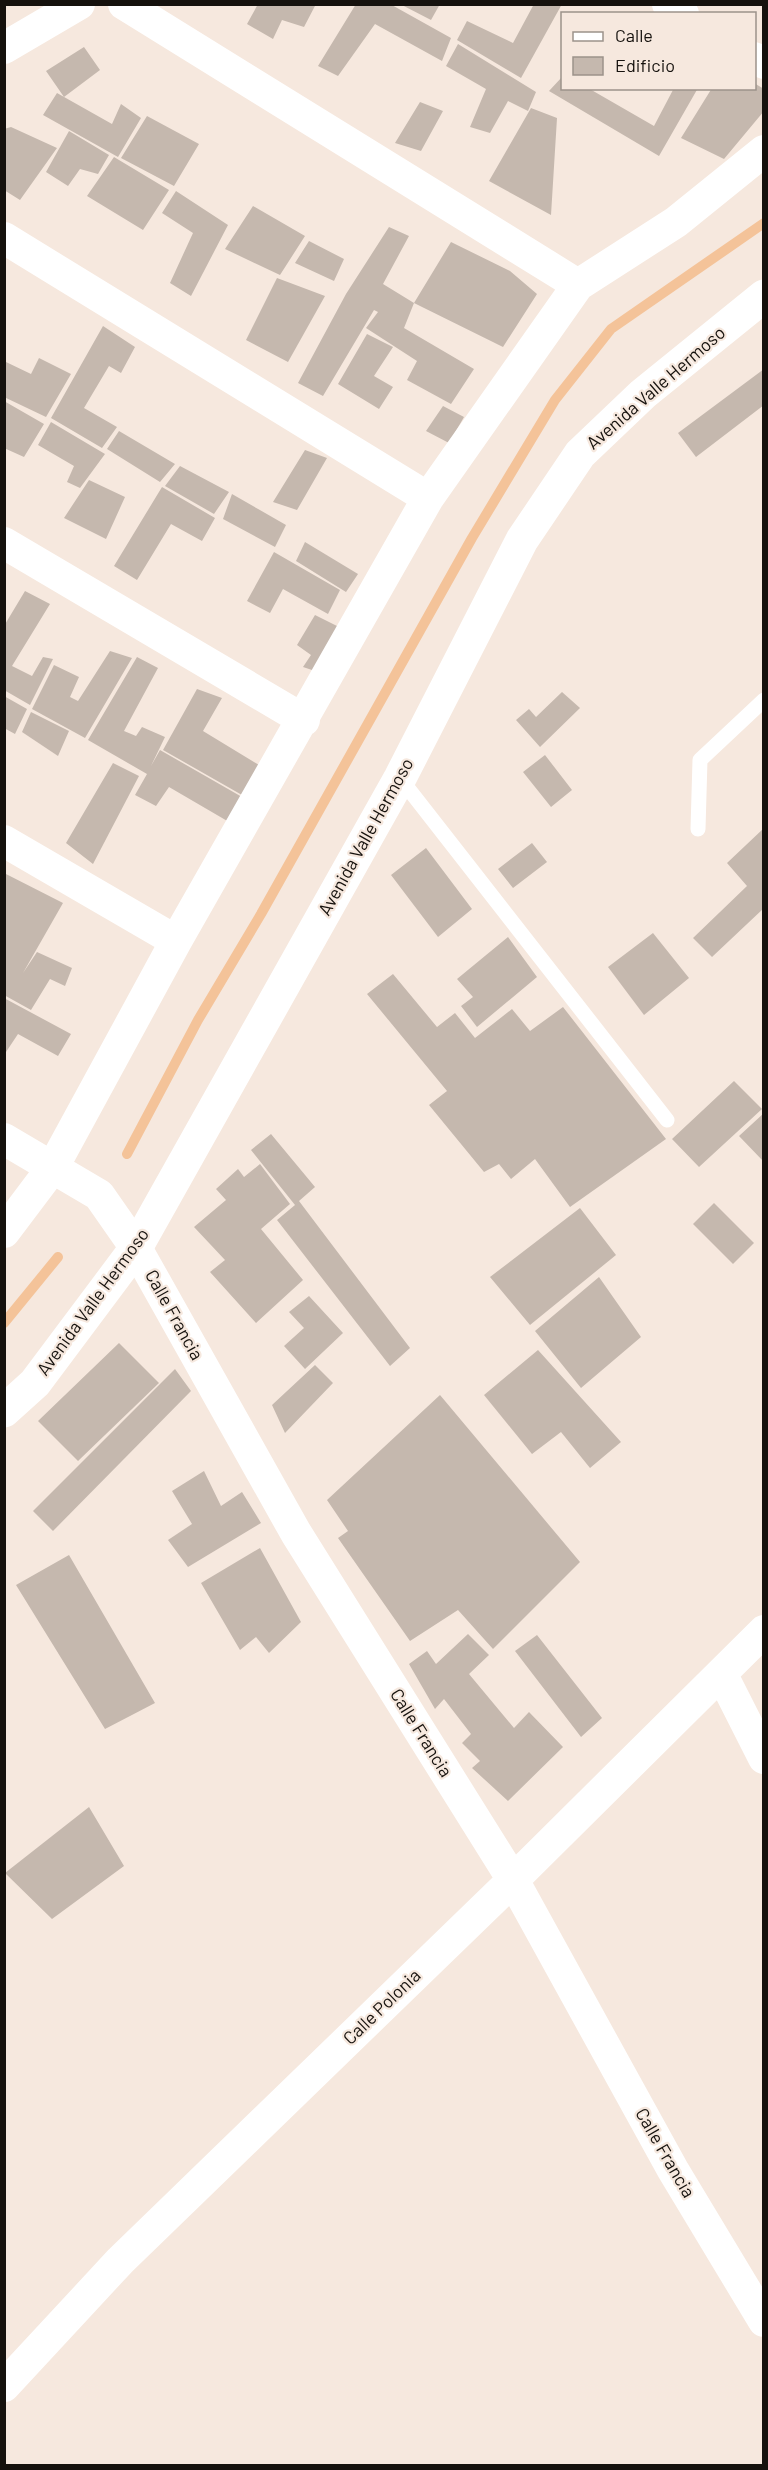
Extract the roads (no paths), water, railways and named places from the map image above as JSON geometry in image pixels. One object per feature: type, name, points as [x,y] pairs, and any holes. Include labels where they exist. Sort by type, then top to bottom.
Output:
[{"type":"street","points":[[4,48],[38,16],[79,4]]},
{"type":"street","points":[[124,4],[578,285]]},
{"type":"street","points":[[4,1232],[53,1167],[176,941],[304,720],[428,498],[578,285],[676,222],[764,151]]},
{"type":"street","points":[[4,238],[428,498]]},
{"type":"street","name":"Avenida Valle Hermoso","points":[[4,1411],[35,1383],[136,1248],[400,778],[522,540],[580,454],[643,394],[764,296]]},
{"type":"street","points":[[4,543],[304,720]]},
{"type":"street","points":[[4,841],[176,941]]},
{"type":"street","name":"Calle Francia","points":[[4,1139],[99,1195],[136,1248],[296,1533],[513,1880],[674,2170],[764,2321]]},
{"type":"street","name":"Calle Polonia","points":[[4,2386],[120,2261],[513,1880],[764,1631]]},
{"type":"street","points":[[722,1675],[764,1758]]},
{"type":"lane","points":[[698,829],[700,760],[764,700]]},
{"type":"lane","points":[[400,778],[668,1120]]},
{"type":"waterway","points":[[127,1154],[198,1020],[261,914],[472,538],[555,400],[611,329],[764,223]]},
{"type":"waterway","points":[[4,1323],[58,1257]]}]
